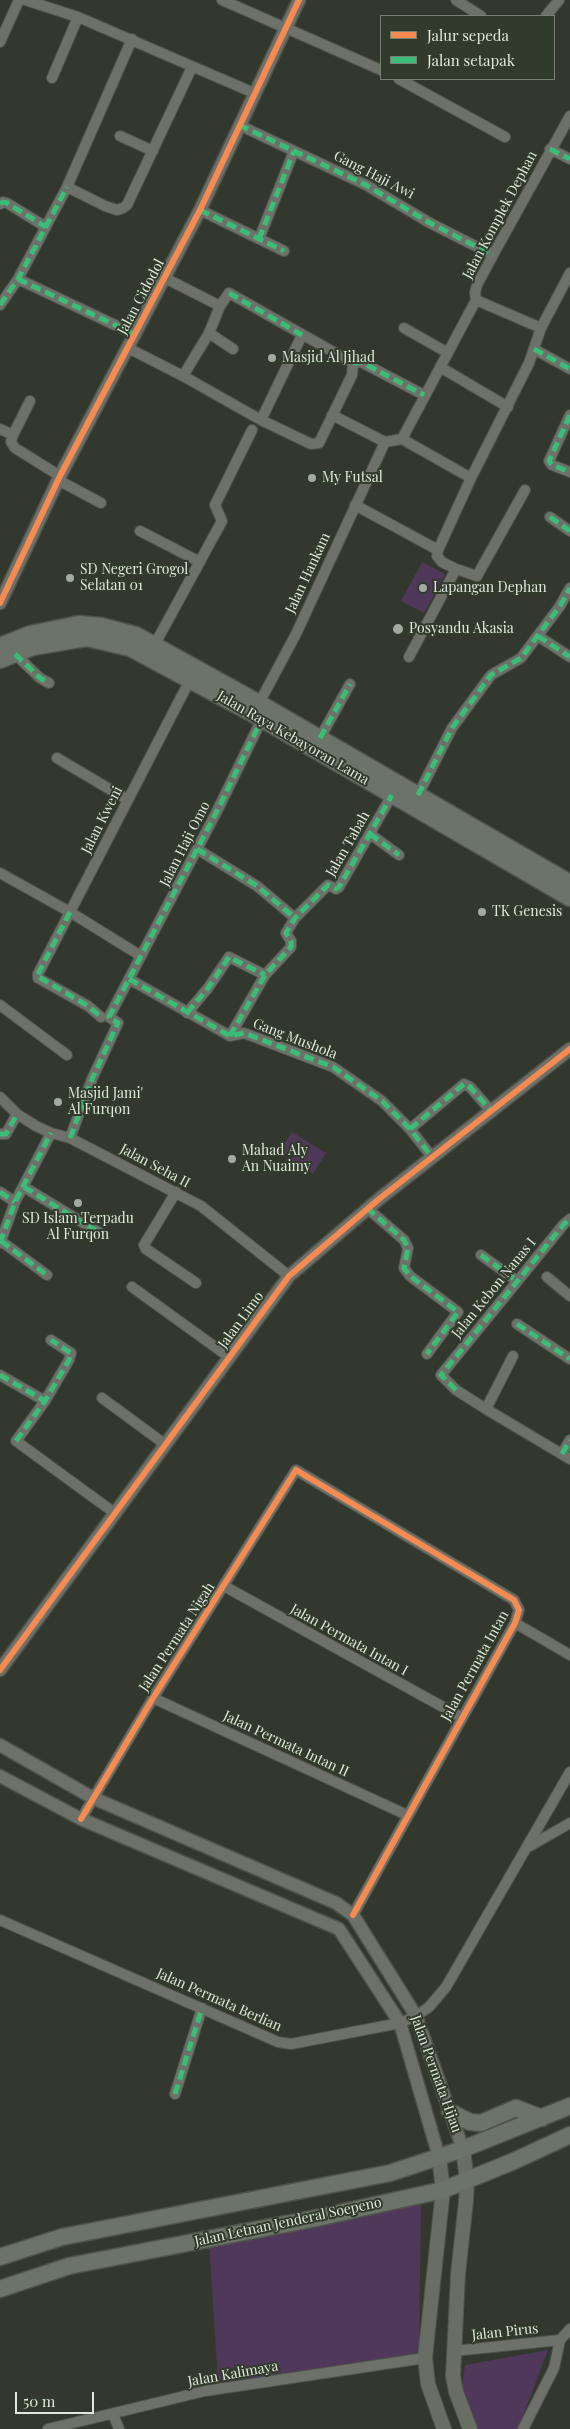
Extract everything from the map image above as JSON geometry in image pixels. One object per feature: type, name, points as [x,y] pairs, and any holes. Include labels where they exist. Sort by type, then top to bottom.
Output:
[{"type":"main road","name":"Jalan Raya Kebayoran Lama","points":[[0,646],[30,634],[56,628],[87,624],[119,629],[155,644],[194,673],[392,795],[436,813],[570,883]]},
{"type":"main road","name":"Jalan Raya Kebayoran Lama","points":[[0,660],[44,644],[87,638],[130,648],[194,673]]},
{"type":"main road","name":"Jalan Raya Kebayoran Lama","points":[[258,712],[320,738],[418,796],[436,813],[570,898]]},
{"type":"main road","name":"Jalan Letnan Jenderal Soepeno","points":[[0,2256],[62,2237],[390,2173],[463,2149],[570,2106]]},
{"type":"main road","points":[[450,2112],[470,2122],[481,2123],[516,2108],[542,2118]]},
{"type":"main road","name":"Jalan Letnan Jenderal Soepeno","points":[[0,2289],[69,2266],[317,2218],[443,2190],[570,2135]]},
{"type":"main road","name":"Jalan Permata Hijau","points":[[463,2149],[467,2180],[458,2274],[453,2376],[456,2392],[470,2429]]},
{"type":"main road","name":"Jalan Permata Hijau","points":[[439,2157],[443,2190],[424,2358],[428,2384],[444,2429]]},
{"type":"street","points":[[0,42],[19,0]]},
{"type":"street","points":[[25,0],[78,17],[254,93]]},
{"type":"street","points":[[222,0],[380,70]]},
{"type":"street","name":"Jalan Cidodol","points":[[0,603],[59,478],[200,210],[299,0]]},
{"type":"street","points":[[456,0],[478,15]]},
{"type":"street","points":[[547,15],[559,0]]},
{"type":"street","points":[[52,78],[78,17]]},
{"type":"street","points":[[0,305],[18,279],[67,186],[132,39]]},
{"type":"street","points":[[67,186],[105,206],[120,210],[127,204],[192,67]]},
{"type":"street","points":[[401,80],[505,137]]},
{"type":"street","name":"Jalan Komplek Dephan","points":[[541,328],[476,300],[477,285],[550,149],[570,116]]},
{"type":"street","name":"Gang Haji Awi","points":[[239,125],[366,185],[430,223],[492,255]]},
{"type":"street","points":[[120,136],[152,151]]},
{"type":"street","points":[[550,149],[570,159]]},
{"type":"street","points":[[259,239],[294,151]]},
{"type":"street","points":[[0,204],[2,202],[7,203],[46,227]]},
{"type":"street","points":[[200,210],[284,251]]},
{"type":"street","points":[[526,490],[477,576],[442,562],[437,556],[471,478],[508,407],[534,349],[541,328],[570,274]]},
{"type":"street","points":[[165,278],[220,306]]},
{"type":"street","points":[[18,279],[134,334]]},
{"type":"street","points":[[183,376],[208,333],[220,306],[229,294],[353,363],[361,362],[424,395]]},
{"type":"street","points":[[402,439],[476,300]]},
{"type":"street","points":[[404,328],[448,353]]},
{"type":"street","points":[[208,333],[233,349]]},
{"type":"street","points":[[261,420],[302,335]]},
{"type":"street","points":[[128,348],[183,376],[261,420],[315,445],[319,442],[352,375],[353,363]]},
{"type":"street","points":[[534,349],[570,369]]},
{"type":"street","points":[[440,367],[508,407]]},
{"type":"street","points":[[30,401],[13,435],[11,442],[15,448],[59,478],[101,503]]},
{"type":"street","points":[[332,415],[385,442],[402,439],[471,478]]},
{"type":"street","points":[[570,415],[549,461],[552,466],[570,472]]},
{"type":"street","points":[[0,429],[13,435]]},
{"type":"street","points":[[155,644],[222,521],[215,505],[252,430]]},
{"type":"street","name":"Jalan Hankam","points":[[258,712],[296,634],[354,504],[385,442]]},
{"type":"street","points":[[354,504],[438,550]]},
{"type":"street","points":[[550,517],[570,531]]},
{"type":"street","points":[[140,531],[200,562]]},
{"type":"street","points":[[409,657],[456,569]]},
{"type":"street","points":[[418,796],[452,728],[485,682],[491,675],[521,658],[560,606],[570,588]]},
{"type":"street","points":[[538,636],[570,657]]},
{"type":"street","points":[[15,654],[40,678],[50,683]]},
{"type":"street","name":"Jalan Kweni","points":[[101,1017],[88,1006],[38,976],[194,673]]},
{"type":"street","points":[[320,738],[350,684]]},
{"type":"street","name":"Jalan Haji Omo","points":[[70,1138],[92,1079],[118,1023],[109,1017],[198,849],[258,712]]},
{"type":"street","points":[[58,758],[128,800]]},
{"type":"street","name":"Jalan Tabah","points":[[295,918],[328,885],[338,888],[392,795]]},
{"type":"street","points":[[370,834],[399,855]]},
{"type":"street","points":[[198,849],[257,886],[295,918],[286,934],[292,944],[265,975],[230,1036]]},
{"type":"street","points":[[0,873],[70,912],[141,956]]},
{"type":"street","points":[[187,1013],[208,988],[229,957],[265,975]]},
{"type":"street","name":"Gang Mushola","points":[[129,979],[230,1036],[244,1033],[333,1066],[382,1101],[410,1129],[432,1157]]},
{"type":"street","points":[[0,1005],[67,1054]]},
{"type":"street","name":"Jalan Limo","points":[[0,1670],[4,1655],[116,1514],[289,1276],[367,1208],[492,1112],[570,1049]]},
{"type":"street","points":[[410,1129],[464,1084],[470,1087],[492,1112]]},
{"type":"street","name":"Jalan Seha II","points":[[0,1097],[17,1114],[51,1133],[70,1138],[201,1206],[289,1276]]},
{"type":"street","points":[[0,1134],[6,1134],[17,1114]]},
{"type":"street","points":[[47,1274],[1,1242],[15,1202],[51,1133]]},
{"type":"street","points":[[24,1187],[103,1235]]},
{"type":"street","points":[[0,1192],[15,1202]]},
{"type":"street","points":[[176,1192],[144,1245],[146,1249],[196,1283]]},
{"type":"street","points":[[367,1208],[404,1240],[408,1248],[404,1268],[410,1276],[458,1312],[427,1354]]},
{"type":"street","name":"Jalan Kebon Nanas I","points":[[486,1409],[456,1390],[441,1375],[570,1219]]},
{"type":"street","points":[[481,1255],[517,1281]]},
{"type":"street","points":[[547,1277],[570,1296]]},
{"type":"street","points":[[132,1287],[229,1358]]},
{"type":"street","points":[[517,1324],[570,1359]]},
{"type":"street","points":[[51,1340],[71,1353],[44,1401],[16,1441],[116,1514]]},
{"type":"street","points":[[513,1356],[486,1409],[566,1456],[570,1440]]},
{"type":"street","points":[[0,1376],[44,1401]]},
{"type":"street","points":[[102,1398],[166,1444]]},
{"type":"street","name":"Jalan Permata Nigah","points":[[82,1819],[153,1698],[296,1470]]},
{"type":"street","name":"Jalan Permata Intan","points":[[296,1470],[514,1600],[519,1610],[515,1623],[461,1717],[353,1915]]},
{"type":"street","name":"Jalan Permata Intan I","points":[[224,1586],[461,1717]]},
{"type":"street","points":[[515,1623],[570,1655]]},
{"type":"street","name":"Jalan Permata Intan II","points":[[153,1698],[407,1815]]},
{"type":"street","name":"Jalan Permata Hijau","points":[[0,1745],[93,1798],[336,1904],[353,1915],[416,2016],[463,2149]]},
{"type":"street","name":"Jalan Permata Berlian","points":[[0,1920],[284,2043],[400,2023],[416,2016],[439,1997],[446,1987],[570,1772]]},
{"type":"street","name":"Jalan Permata Hijau","points":[[0,1776],[82,1819],[332,1924],[344,1934],[400,2023],[439,2157]]},
{"type":"street","points":[[529,1846],[570,1823]]},
{"type":"street","points":[[175,2094],[202,2008]]},
{"type":"street","points":[[523,2429],[554,2368],[560,2340],[570,2329]]},
{"type":"street","name":"Jalan Pirus","points":[[454,2351],[560,2340]]},
{"type":"street","name":"Jalan Kalimaya","points":[[48,2429],[205,2391],[424,2358]]},
{"type":"street","points":[[113,2414],[120,2429]]},
{"type":"shaded area","name":"Lapangan Dephan","points":[[422,562],[445,574],[424,613],[401,601]]},
{"type":"shaded area","points":[[292,1132],[326,1153],[313,1174],[279,1152]]},
{"type":"shaded area","points":[[421,2200],[419,2354],[218,2383],[209,2242]]},
{"type":"shaded area","points":[[548,2350],[518,2429],[474,2429],[461,2393],[465,2365]]},
{"type":"marked path","points":[[239,125],[366,185],[430,223],[493,255]]},
{"type":"marked path","points":[[550,149],[570,159]]},
{"type":"marked path","points":[[259,239],[294,151]]},
{"type":"marked path","points":[[0,305],[18,279],[67,187]]},
{"type":"marked path","points":[[0,204],[3,202],[7,203],[46,227]]},
{"type":"marked path","points":[[200,210],[284,251]]},
{"type":"marked path","points":[[18,279],[134,334]]},
{"type":"marked path","points":[[229,293],[302,335]]},
{"type":"marked path","points":[[534,349],[570,369]]},
{"type":"marked path","points":[[353,363],[361,362],[424,395]]},
{"type":"marked path","points":[[570,415],[549,461],[552,465],[570,472]]},
{"type":"marked path","points":[[550,517],[570,531]]},
{"type":"marked path","points":[[418,795],[452,728],[491,675],[521,658],[560,606],[570,588]]},
{"type":"marked path","points":[[538,636],[570,657]]},
{"type":"marked path","points":[[15,654],[40,678],[49,683]]},
{"type":"marked path","points":[[320,738],[350,684]]},
{"type":"marked path","points":[[70,1138],[92,1079],[118,1023],[109,1017],[216,813],[262,719]]},
{"type":"marked path","points":[[230,1036],[265,975],[291,947],[291,941],[286,933],[295,918],[328,885],[336,889],[339,887],[392,795]]},
{"type":"marked path","points":[[370,834],[399,855]]},
{"type":"marked path","points":[[197,849],[257,886],[295,918]]},
{"type":"marked path","points":[[70,912],[37,976],[88,1006],[101,1017]]},
{"type":"marked path","points":[[187,1013],[208,988],[229,957],[265,975]]},
{"type":"marked path","points":[[129,979],[230,1036],[244,1033],[333,1067],[382,1101],[410,1129],[432,1157]]},
{"type":"marked path","points":[[410,1129],[464,1084],[470,1087],[492,1112]]},
{"type":"marked path","points":[[0,1134],[6,1134],[17,1114]]},
{"type":"marked path","points":[[0,1243],[15,1202],[51,1133]]},
{"type":"marked path","points":[[24,1187],[103,1235]]},
{"type":"marked path","points":[[0,1192],[15,1202]]},
{"type":"marked path","points":[[367,1208],[404,1240],[408,1248],[404,1268],[410,1276],[458,1312],[427,1354]]},
{"type":"marked path","points":[[456,1390],[441,1375],[570,1219]]},
{"type":"marked path","points":[[1,1241],[47,1275]]},
{"type":"marked path","points":[[481,1255],[517,1281]]},
{"type":"marked path","points":[[517,1324],[570,1359]]},
{"type":"marked path","points":[[16,1441],[45,1401],[69,1360],[71,1353],[51,1340]]},
{"type":"marked path","points":[[0,1375],[45,1401]]},
{"type":"marked path","points":[[562,1454],[570,1440]]},
{"type":"marked path","points":[[175,2094],[202,2008]]},
{"type":"cycle path","points":[[0,603],[60,476],[200,210],[299,0]]},
{"type":"cycle path","points":[[0,1670],[289,1276],[379,1199],[570,1049]]},
{"type":"cycle path","points":[[81,1819],[153,1698],[296,1470],[514,1600],[519,1610],[515,1623],[353,1915]]},
{"type":"place","name":"Masjid Al Jihad","points":[[272,358]]},
{"type":"place","name":"My Futsal","points":[[312,478]]},
{"type":"place","name":"SD Negeri Grogol Selatan 01","points":[[70,578]]},
{"type":"place","name":"Lapangan Dephan","points":[[423,588]]},
{"type":"place","name":"Posyandu Akasia","points":[[398,629]]},
{"type":"place","name":"TK Genesis","points":[[482,912]]},
{"type":"place","name":"Masjid Jami' Al Furqon","points":[[58,1102]]},
{"type":"place","name":"Mahad Aly An Nuaimy","points":[[232,1159]]},
{"type":"place","name":"SD Islam Terpadu Al Furqon","points":[[78,1203]]}]
